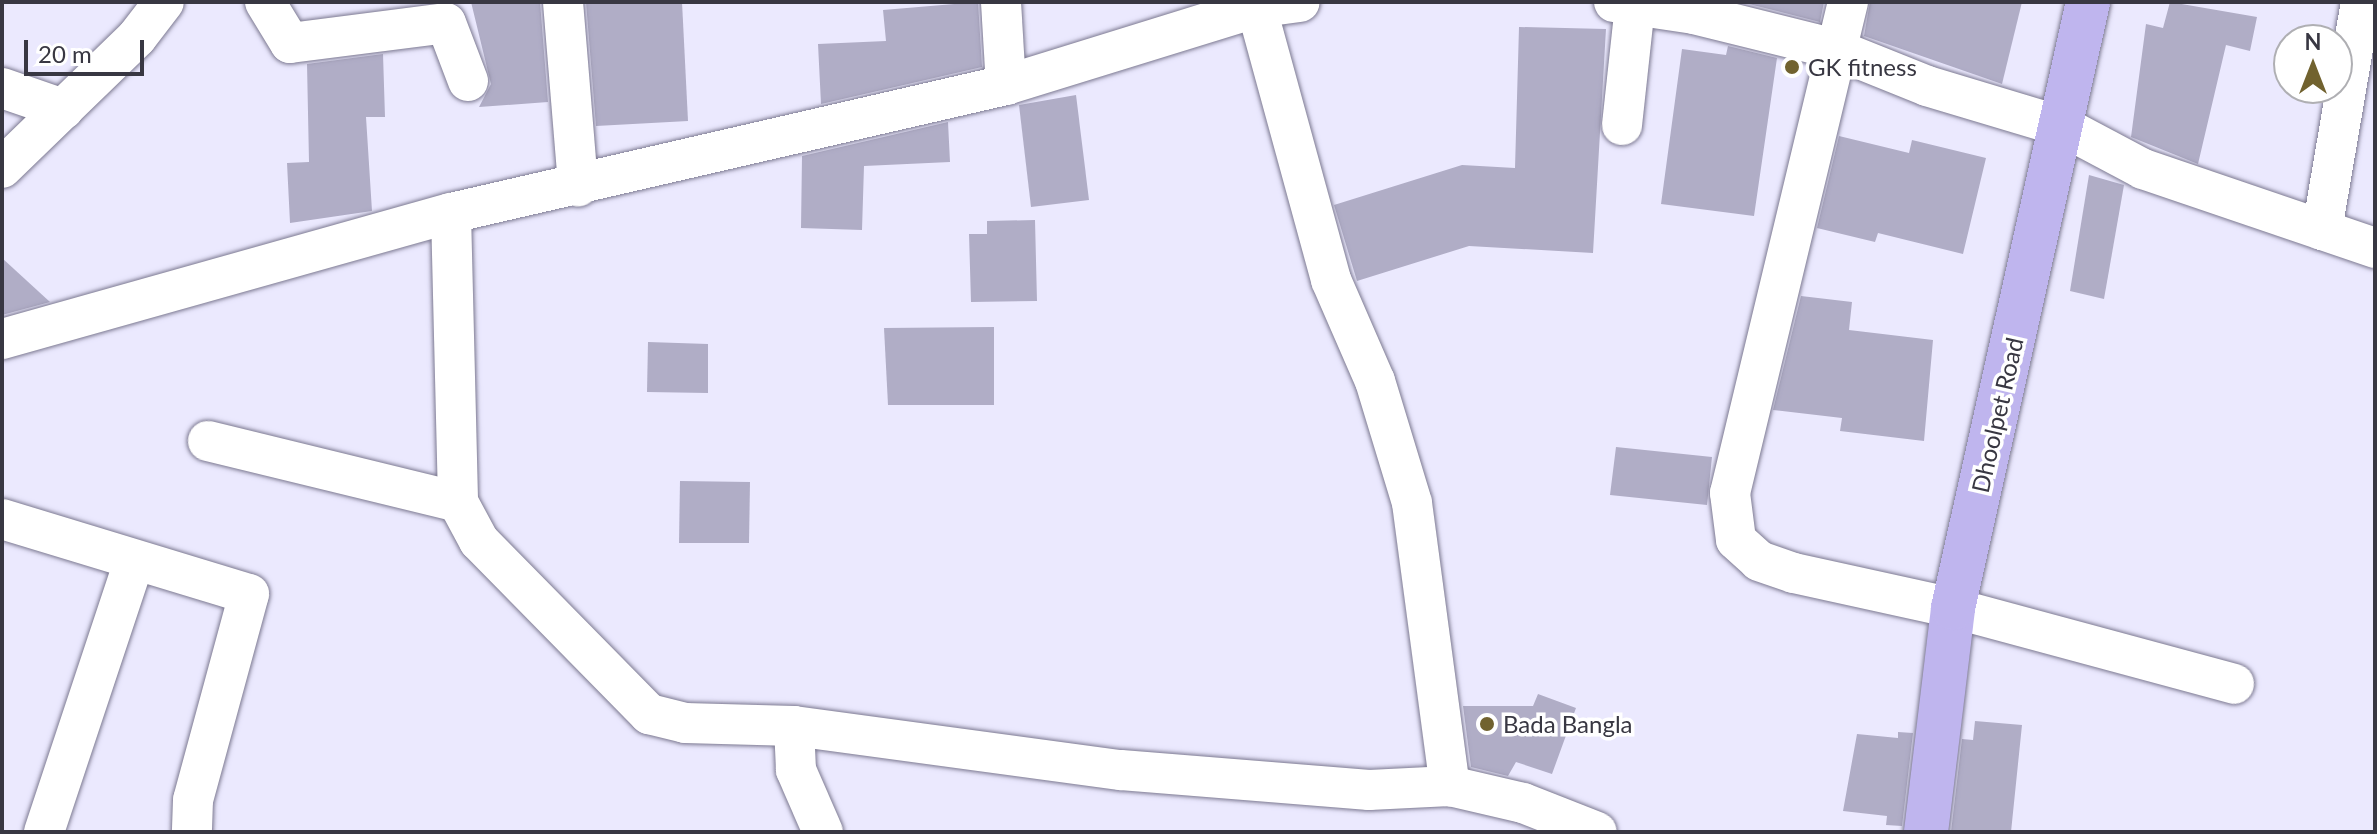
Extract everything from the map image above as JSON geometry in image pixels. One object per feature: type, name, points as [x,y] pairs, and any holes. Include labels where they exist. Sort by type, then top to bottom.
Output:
[{"type":"main road","name":"Dhoolpet Road","points":[[1926,832],[1953,608],[2064,127],[2088,2]]},
{"type":"street","points":[[2,168],[63,109],[164,2]]},
{"type":"street","points":[[265,2],[290,43],[446,23],[468,81]]},
{"type":"street","points":[[563,2],[578,186]]},
{"type":"street","points":[[1001,2],[1006,85]]},
{"type":"street","points":[[2,339],[451,213],[1006,85],[1255,5],[1300,2]]},
{"type":"street","points":[[1848,2],[1730,493],[1736,540],[1759,561],[1794,573],[1953,608],[2234,684]]},
{"type":"street","points":[[2322,230],[2361,2]]},
{"type":"street","points":[[1622,125],[1624,4],[1835,49],[1927,86],[2064,127],[2143,169],[2375,248]]},
{"type":"street","points":[[1255,5],[1331,280],[1375,381],[1412,503],[1450,786]]},
{"type":"street","points":[[2,88],[63,109]]},
{"type":"street","points":[[451,213],[458,502],[479,541],[649,714],[685,723],[794,726],[1121,770],[1369,790],[1450,786],[1523,803],[1597,832]]},
{"type":"street","points":[[208,441],[458,502]]},
{"type":"street","points":[[4,527],[249,594],[193,800],[192,832]]},
{"type":"street","points":[[44,832],[134,561]]},
{"type":"street","points":[[794,726],[796,770],[823,832]]},
{"type":"building","points":[[471,2],[540,2],[548,102],[479,107],[491,84]]},
{"type":"building","points":[[586,2],[682,2],[688,121],[596,126]]},
{"type":"building","points":[[978,2],[982,67],[821,104],[818,44],[886,41],[883,10]]},
{"type":"building","points":[[1741,2],[1824,2],[1820,22]]},
{"type":"building","points":[[1870,2],[2022,2],[2002,84],[1864,36]]},
{"type":"building","points":[[2170,2],[2257,17],[2250,51],[2226,45],[2198,164],[2131,137],[2146,24],[2163,28]]},
{"type":"building","points":[[1519,27],[1606,29],[1593,253],[1469,246],[1357,281],[1334,205],[1462,165],[1515,168]]},
{"type":"building","points":[[1728,46],[1777,58],[1754,216],[1661,204],[1682,49],[1726,55]]},
{"type":"building","points":[[383,54],[385,117],[366,117],[372,211],[290,223],[287,163],[309,162],[307,64]]},
{"type":"building","points":[[1076,95],[1089,200],[1031,207],[1019,105]]},
{"type":"building","points":[[948,122],[950,162],[864,166],[862,230],[801,228],[802,156]]},
{"type":"building","points":[[1839,136],[1909,153],[1912,140],[1986,158],[1963,254],[1878,233],[1875,242],[1817,228]]},
{"type":"building","points":[[2089,175],[2124,185],[2104,299],[2070,291]]},
{"type":"building","points":[[1035,220],[1037,301],[971,302],[969,234],[987,234],[987,221]]},
{"type":"building","points":[[2,258],[50,302],[2,315]]},
{"type":"building","points":[[1801,296],[1852,302],[1849,330],[1933,340],[1924,441],[1840,431],[1842,418],[1773,410]]},
{"type":"building","points":[[994,327],[994,405],[888,405],[884,328]]},
{"type":"building","points":[[648,342],[708,344],[708,393],[647,392]]},
{"type":"building","points":[[1616,447],[1712,457],[1707,505],[1610,495]]},
{"type":"building","points":[[680,481],[750,482],[749,543],[679,543]]},
{"type":"building","name":"Bada Bangla","points":[[1538,694],[1576,708],[1552,774],[1516,762],[1508,776],[1471,767],[1463,706],[1533,706]]},
{"type":"building","points":[[1975,721],[2022,725],[2011,832],[1951,832],[1962,739],[1973,740]]},
{"type":"building","points":[[1898,732],[1913,733],[1902,826],[1886,825],[1887,816],[1843,811],[1857,734],[1898,738]]},
{"type":"place","name":"GK fitness","points":[[1792,67]]},
{"type":"place","name":"Bada Bangla","points":[[1487,724]]}]
